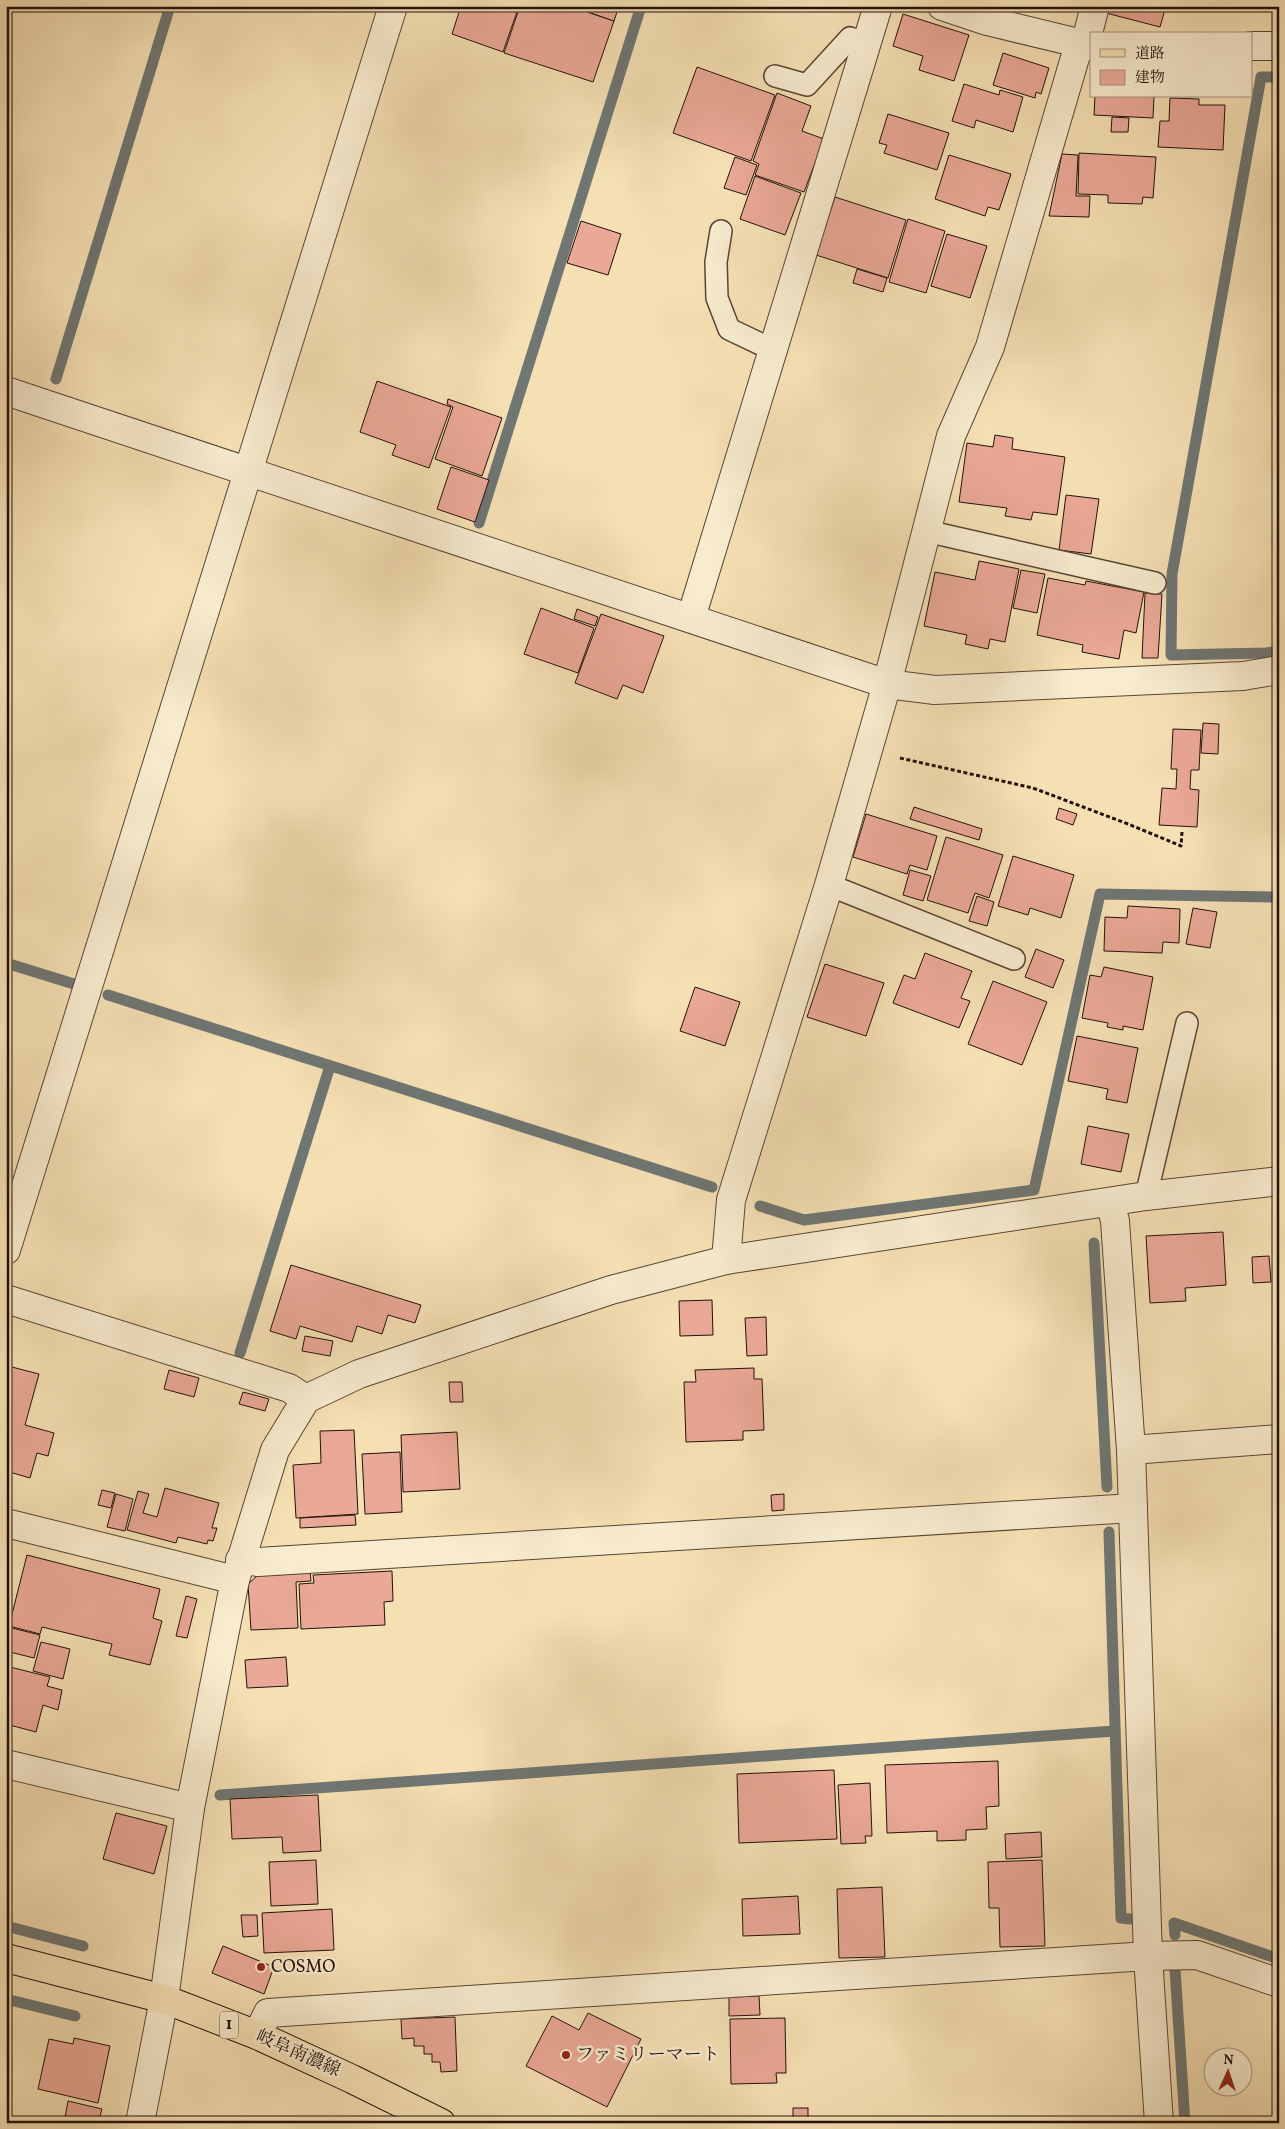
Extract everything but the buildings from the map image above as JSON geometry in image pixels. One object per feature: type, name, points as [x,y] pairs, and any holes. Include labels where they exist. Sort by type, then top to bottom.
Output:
[{"type":"main road","name":"岐阜南濃線","points":[[6,1958],[164,1999],[257,2036],[352,2079],[441,2123]]},
{"type":"street","points":[[6,1250],[393,6]]},
{"type":"street","points":[[691,618],[878,6]]},
{"type":"street","points":[[942,6],[986,21],[1085,45]]},
{"type":"street","points":[[726,1260],[731,1200],[829,885],[868,751],[951,436],[990,347],[1085,45],[1095,6]]},
{"type":"street","points":[[1252,46],[1279,46]]},
{"type":"street","points":[[6,391],[887,684],[934,690],[1243,676],[1279,670]]},
{"type":"street","points":[[140,2123],[164,1999],[190,1808],[237,1570],[275,1450],[306,1399],[368,1370],[611,1290],[726,1260],[1146,1196],[1279,1181]]},
{"type":"street","points":[[1110,1202],[1115,1220],[1131,1450],[1148,1956],[1159,2123]]},
{"type":"street","points":[[6,1299],[289,1388],[306,1399]]},
{"type":"street","points":[[1131,1450],[1279,1439]]},
{"type":"street","points":[[6,1523],[237,1570],[258,1562],[1132,1508]]},
{"type":"street","points":[[6,1764],[190,1808]]},
{"type":"street","points":[[257,2036],[268,2013],[1148,1956],[1197,1955],[1279,1983]]},
{"type":"lane","points":[[775,76],[806,85],[850,38],[866,44]]},
{"type":"lane","points":[[721,231],[716,262],[717,298],[729,329],[773,350]]},
{"type":"lane","points":[[926,531],[1155,583]]},
{"type":"lane","points":[[829,885],[1014,959]]},
{"type":"lane","points":[[1146,1196],[1187,1023]]},
{"type":"path","points":[[868,751],[1033,788],[1181,846],[1182,832]]},
{"type":"waterway","points":[[56,379],[170,6]]},
{"type":"waterway","points":[[479,523],[641,6]]},
{"type":"waterway","points":[[1279,77],[1261,77],[1172,574],[1171,655],[1266,653],[1279,651]]},
{"type":"waterway","points":[[760,1206],[804,1220],[1034,1190],[1100,894],[1279,897]]},
{"type":"waterway","points":[[6,963],[74,984]]},
{"type":"waterway","points":[[108,995],[712,1187]]},
{"type":"waterway","points":[[240,1353],[330,1066]]},
{"type":"waterway","points":[[1094,1243],[1107,1487]]},
{"type":"waterway","points":[[1109,1532],[1121,1918],[1130,1919]]},
{"type":"waterway","points":[[220,1795],[1115,1731]]},
{"type":"waterway","points":[[1175,1935],[1174,1923],[1279,1959]]},
{"type":"waterway","points":[[6,1926],[83,1946]]},
{"type":"waterway","points":[[1175,1969],[1185,2123]]},
{"type":"waterway","points":[[6,1999],[75,2016]]},
{"type":"place","name":"COSMO","points":[[261,1967]]},
{"type":"place","name":"ファミリーマート","points":[[566,2055]]}]
